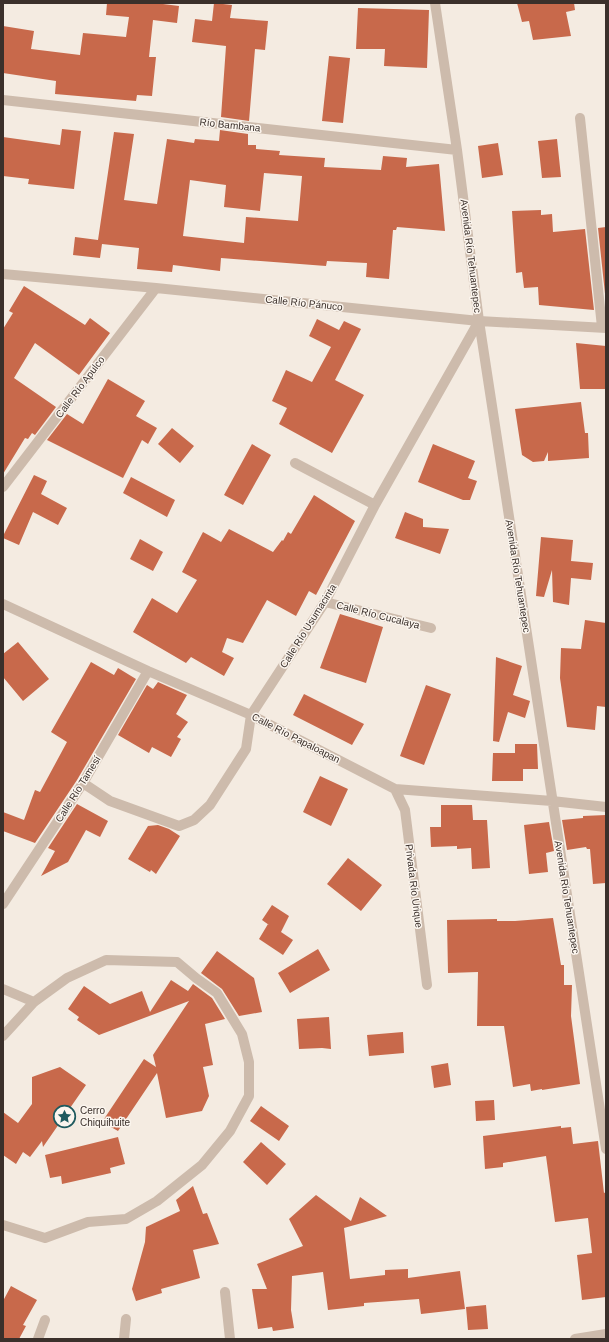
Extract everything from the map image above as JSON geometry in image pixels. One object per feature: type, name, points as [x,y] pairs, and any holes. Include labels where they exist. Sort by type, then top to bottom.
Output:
[{"type":"street","name":"Avenida Río Tehuantepec","points":[[435,3],[457,150],[479,321],[606,1149]]},
{"type":"street","name":"Río Bambana","points":[[3,100],[457,150]]},
{"type":"street","points":[[580,118],[604,327]]},
{"type":"street","name":"Calle Río Pánuco","points":[[3,274],[479,321],[604,327]]},
{"type":"street","name":"Calle Río Apulco","points":[[3,487],[156,288]]},
{"type":"street","name":"Calle Río Usumacinta","points":[[83,783],[110,801],[179,826],[194,820],[210,805],[246,749],[251,715],[325,602],[375,505],[479,321]]},
{"type":"street","points":[[295,463],[375,505]]},
{"type":"street","name":"Calle Río Cucalaya","points":[[325,602],[431,628]]},
{"type":"street","name":"Calle Río Papaloapan","points":[[3,604],[148,671],[251,715],[395,789],[552,801],[606,807]]},
{"type":"street","name":"Calle Río Tamesí","points":[[3,904],[83,783],[148,671]]},
{"type":"street","name":"Privada Río Urique","points":[[395,789],[405,810],[427,985]]},
{"type":"street","points":[[3,1036],[34,1002],[67,978],[106,960],[178,962],[196,978],[217,993],[242,1034],[249,1062],[249,1096],[230,1131],[202,1165],[156,1201],[126,1219],[88,1222],[45,1238],[3,1224]]},
{"type":"street","points":[[3,989],[34,1002]]},
{"type":"street","points":[[225,1292],[230,1339]]},
{"type":"street","points":[[124,1339],[126,1319]]},
{"type":"street","points":[[38,1339],[45,1320]]},
{"type":"street","points":[[575,1339],[606,1334]]},
{"type":"building","points":[[107,3],[155,3],[179,6],[177,23],[153,20],[149,57],[156,57],[152,96],[137,95],[136,101],[55,94],[56,81],[3,73],[3,26],[34,31],[31,49],[80,55],[83,33],[126,37],[129,17],[106,15]]},
{"type":"building","points":[[214,3],[232,5],[230,18],[268,21],[265,50],[255,49],[249,121],[221,117],[226,46],[192,42],[195,19],[212,21]]},
{"type":"building","points":[[517,3],[574,3],[575,10],[566,12],[571,36],[533,40],[529,21],[522,22]]},
{"type":"building","points":[[358,8],[429,10],[427,68],[384,66],[385,49],[356,49]]},
{"type":"building","points":[[329,56],[350,58],[343,123],[322,121]]},
{"type":"building","points":[[62,129],[81,131],[74,189],[28,184],[29,179],[3,176],[3,137],[60,145]]},
{"type":"building","points":[[220,130],[248,134],[248,145],[256,145],[256,149],[280,151],[279,155],[325,158],[324,167],[381,170],[383,156],[407,158],[406,167],[439,164],[445,231],[397,227],[396,230],[393,230],[389,279],[366,277],[367,263],[327,261],[326,266],[221,258],[220,271],[173,265],[172,272],[137,269],[139,248],[102,244],[100,258],[73,255],[75,237],[98,240],[114,132],[134,134],[124,200],[157,204],[167,139],[194,143],[195,139],[219,141]],"holes":[[[264,173],[302,176],[298,221],[246,217],[244,243],[183,236],[190,180],[226,185],[224,207],[260,211]]]},
{"type":"building","points":[[557,139],[561,177],[542,178],[538,141]]},
{"type":"building","points":[[498,143],[503,175],[482,178],[478,146]]},
{"type":"building","points":[[541,210],[541,215],[552,214],[553,232],[585,229],[594,310],[539,305],[538,287],[524,288],[522,272],[516,273],[512,211]]},
{"type":"building","points":[[606,227],[606,303],[598,228]]},
{"type":"building","points":[[24,286],[85,325],[90,318],[110,333],[79,375],[35,343],[14,378],[56,407],[35,435],[32,433],[28,439],[25,438],[3,474],[3,329],[13,313],[9,311]]},
{"type":"building","points":[[317,319],[339,330],[344,321],[361,329],[335,380],[364,395],[332,453],[279,424],[287,408],[272,401],[286,370],[312,382],[331,347],[309,336]]},
{"type":"building","points":[[576,343],[606,346],[606,389],[580,389]]},
{"type":"building","points":[[108,379],[145,401],[136,416],[157,428],[148,444],[142,440],[123,478],[47,440],[67,414],[83,424]]},
{"type":"building","points":[[581,402],[585,433],[588,433],[589,458],[548,461],[548,452],[544,461],[533,462],[522,455],[515,409]]},
{"type":"building","points":[[172,428],[194,446],[180,463],[158,444]]},
{"type":"building","points":[[252,444],[271,455],[243,505],[224,495]]},
{"type":"building","points":[[433,444],[475,461],[468,478],[477,481],[470,500],[463,500],[418,482]]},
{"type":"building","points":[[34,475],[47,481],[41,494],[67,508],[58,525],[33,512],[19,545],[3,538],[3,536]]},
{"type":"building","points":[[131,477],[175,500],[167,517],[123,493]]},
{"type":"building","points":[[314,495],[355,521],[316,595],[309,591],[296,616],[267,600],[243,643],[227,638],[222,652],[234,658],[224,676],[191,657],[186,663],[133,632],[152,598],[177,613],[197,580],[182,572],[203,532],[221,542],[229,529],[273,552],[282,540],[283,541],[288,532],[291,534]]},
{"type":"building","points":[[405,512],[423,519],[423,527],[449,529],[440,554],[395,538]]},
{"type":"building","points":[[541,537],[573,540],[571,561],[593,563],[591,580],[571,578],[569,605],[553,602],[552,570],[544,597],[536,596]]},
{"type":"building","points":[[140,539],[163,552],[153,571],[130,559]]},
{"type":"building","points":[[340,614],[383,627],[366,683],[320,668]]},
{"type":"building","points":[[585,620],[606,623],[606,707],[597,706],[595,730],[567,727],[560,678],[561,648],[581,649]]},
{"type":"building","points":[[18,642],[49,679],[23,701],[3,677],[3,654]]},
{"type":"building","points":[[496,657],[522,666],[513,695],[530,701],[525,718],[508,712],[499,742],[493,741]]},
{"type":"building","points":[[91,662],[114,675],[118,668],[136,679],[77,780],[35,843],[3,831],[3,812],[24,820],[35,790],[40,792],[67,742],[51,732]]},
{"type":"building","points":[[158,682],[187,695],[176,714],[188,722],[177,737],[181,739],[171,757],[152,747],[149,753],[118,735],[147,685],[153,689]]},
{"type":"building","points":[[426,685],[451,694],[424,765],[400,756]]},
{"type":"building","points":[[304,694],[364,724],[352,745],[293,715]]},
{"type":"building","points":[[515,744],[537,744],[538,769],[523,769],[523,781],[492,781],[493,753],[515,753]]},
{"type":"building","points":[[320,776],[348,789],[331,826],[303,812]]},
{"type":"building","points":[[77,804],[108,821],[100,837],[86,830],[68,862],[41,876],[55,851],[48,848]]},
{"type":"building","points":[[441,805],[472,805],[473,820],[487,820],[490,868],[472,869],[471,848],[457,849],[457,846],[431,847],[430,827],[441,827]]},
{"type":"building","points":[[606,815],[606,883],[593,884],[590,849],[587,849],[586,847],[567,850],[562,820],[583,818],[583,816]]},
{"type":"building","points":[[549,822],[554,851],[546,853],[548,872],[529,874],[524,825]]},
{"type":"building","points":[[158,825],[169,829],[180,836],[156,874],[128,859],[148,826]]},
{"type":"building","points":[[348,858],[382,885],[361,911],[327,884]]},
{"type":"building","points":[[272,905],[289,916],[281,932],[293,940],[283,955],[259,939],[268,924],[262,920]]},
{"type":"building","points":[[553,918],[561,965],[564,965],[564,985],[572,985],[571,1016],[580,1084],[531,1091],[530,1084],[513,1087],[504,1026],[477,1026],[478,972],[448,973],[447,920],[497,919],[497,921],[515,921]]},
{"type":"building","points":[[318,949],[330,970],[290,993],[278,973]]},
{"type":"building","points":[[217,951],[254,978],[262,1012],[239,1016],[222,989],[201,973]]},
{"type":"building","points":[[171,980],[188,991],[193,984],[212,998],[225,1019],[205,1024],[213,1065],[203,1067],[209,1096],[202,1111],[166,1118],[157,1073],[118,1131],[102,1122],[144,1059],[156,1067],[153,1055],[189,1001],[99,1035],[77,1020],[79,1017],[68,1009],[84,986],[110,1004],[142,991],[150,1012]]},
{"type":"building","points":[[329,1017],[331,1049],[299,1049],[297,1019]]},
{"type":"building","points":[[403,1032],[404,1053],[369,1056],[367,1035]]},
{"type":"building","points":[[448,1063],[451,1085],[434,1088],[431,1066]]},
{"type":"building","points":[[60,1067],[86,1085],[43,1147],[42,1141],[30,1157],[23,1152],[16,1164],[3,1155],[3,1112],[18,1123],[32,1104],[32,1077]]},
{"type":"building","points":[[494,1100],[495,1120],[476,1121],[475,1101]]},
{"type":"building","points":[[261,1106],[289,1126],[279,1141],[250,1121]]},
{"type":"building","points":[[561,1126],[561,1128],[571,1127],[573,1144],[598,1141],[604,1193],[606,1192],[606,1297],[582,1300],[577,1255],[592,1253],[588,1218],[555,1222],[546,1156],[503,1163],[503,1167],[485,1169],[483,1136]]},
{"type":"building","points":[[118,1137],[125,1164],[110,1168],[111,1173],[62,1184],[61,1176],[50,1178],[45,1155]]},
{"type":"building","points":[[261,1142],[286,1164],[267,1185],[243,1162]]},
{"type":"building","points":[[193,1186],[203,1214],[207,1213],[219,1244],[193,1250],[200,1278],[161,1289],[162,1293],[136,1301],[132,1289],[145,1242],[146,1227],[180,1211],[176,1200]]},
{"type":"building","points":[[316,1195],[351,1221],[360,1197],[387,1216],[344,1228],[350,1279],[385,1275],[385,1270],[408,1269],[408,1278],[460,1271],[465,1309],[421,1314],[419,1299],[364,1303],[364,1306],[328,1310],[323,1272],[292,1276],[291,1310],[294,1328],[273,1331],[272,1327],[258,1329],[252,1289],[267,1289],[257,1264],[303,1246],[289,1219]]},
{"type":"building","points":[[11,1286],[37,1300],[23,1325],[26,1326],[19,1339],[3,1339],[3,1301]]},
{"type":"building","points":[[486,1305],[488,1329],[468,1330],[466,1307]]},
{"type":"place","name":"Cerro Chiquihuite","points":[[65,1116]]}]
